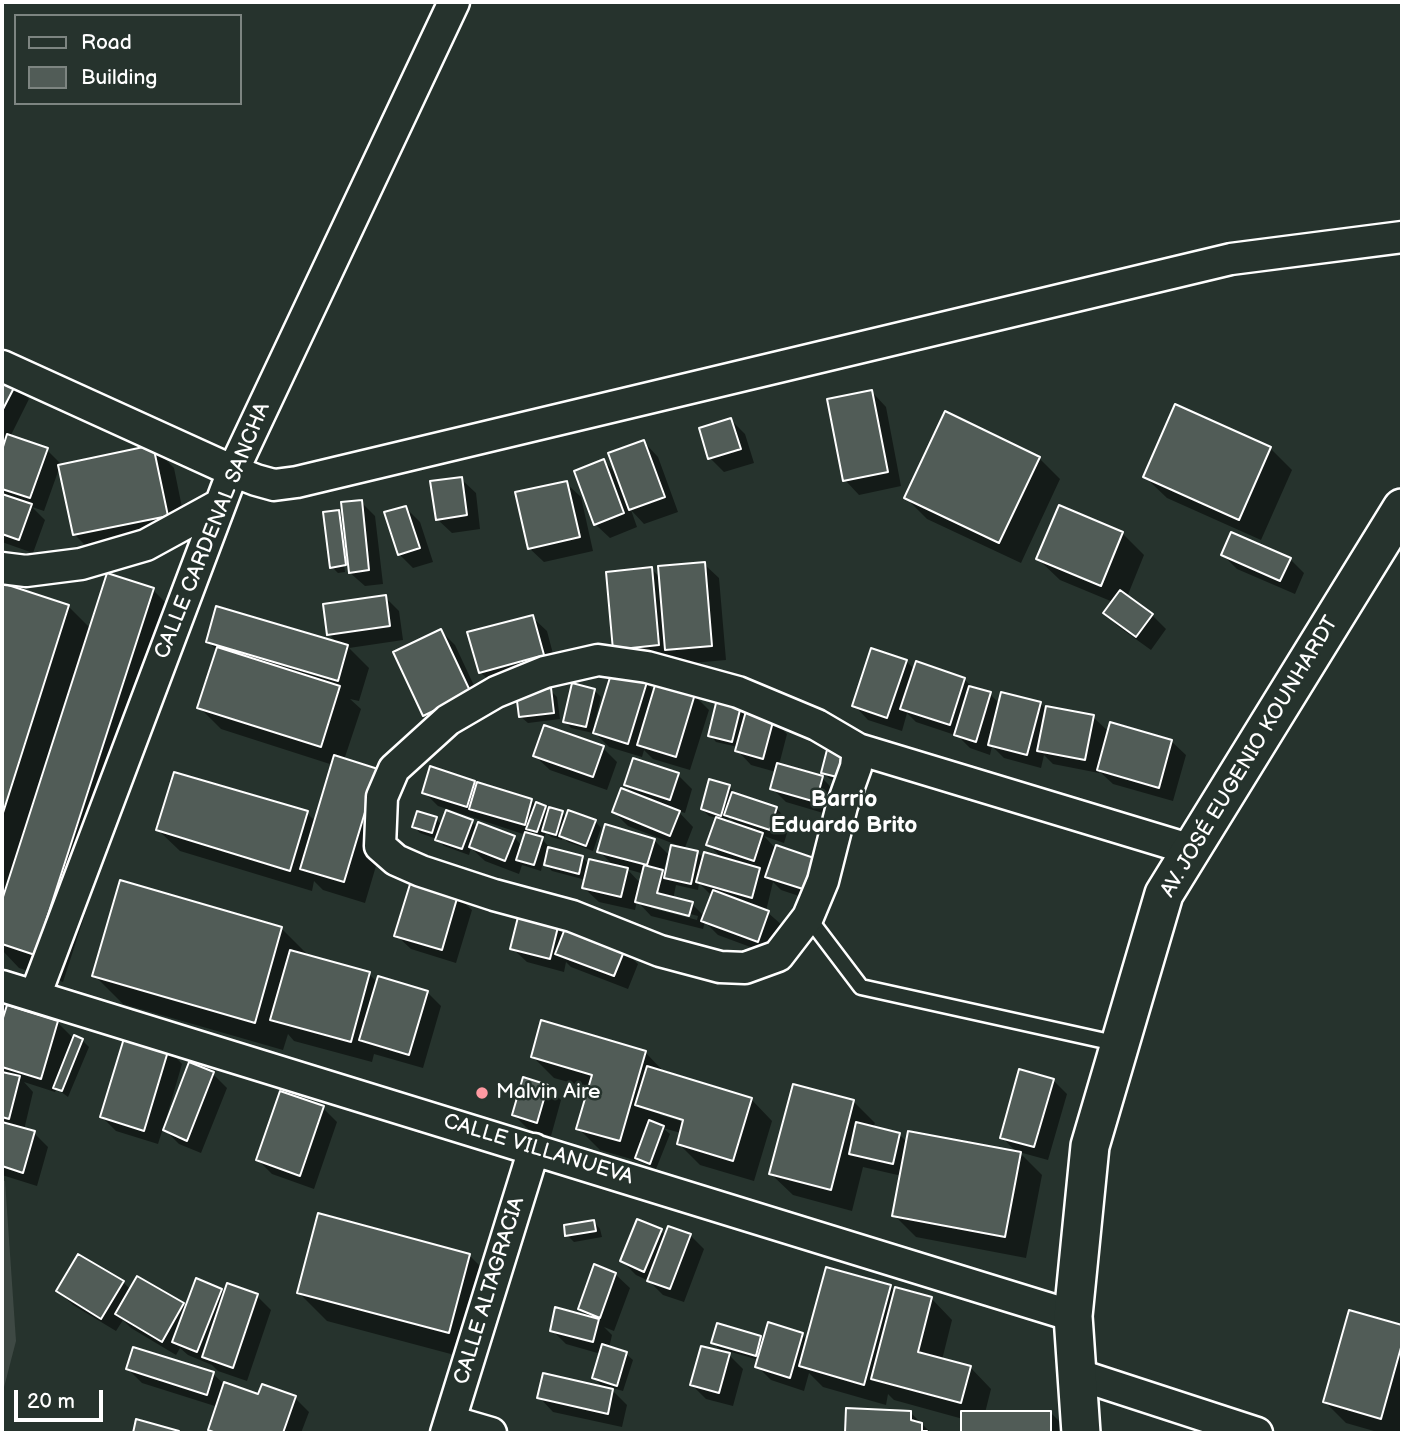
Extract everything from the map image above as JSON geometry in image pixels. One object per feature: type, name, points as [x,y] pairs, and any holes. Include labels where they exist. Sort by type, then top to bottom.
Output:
[{"type":"street","name":"CALLE CARDENAL SANCHA","points":[[35,996],[233,471],[454,2]]},
{"type":"street","points":[[2,366],[233,471],[274,485],[297,482],[1231,259],[1402,237]]},
{"type":"street","points":[[2,568],[26,571],[81,564],[146,544],[219,505]]},
{"type":"street","name":"AV. JOSÉ EUGENIO KOUNHARDT","points":[[1081,1433],[1073,1316],[1090,1146],[1164,894],[1402,508]]},
{"type":"street","points":[[858,749],[856,767],[842,806],[822,881],[808,918],[778,956],[745,968],[720,967],[660,951],[572,916],[421,872],[396,860],[380,846],[382,797],[394,769],[448,720],[496,692],[533,677],[598,660],[647,667],[738,692],[817,725],[858,749],[1192,850]]},
{"type":"street","name":"CALLE VILLANUEVA","points":[[2,986],[1073,1316]]},
{"type":"street","name":"CALLE ALTAGRACIA","points":[[448,1427],[534,1149]]},
{"type":"street","points":[[1076,1374],[1257,1433]]},
{"type":"street","points":[[448,1427],[491,1433]]},
{"type":"lane","points":[[808,918],[861,987],[1120,1045]]},
{"type":"shaded area","points":[[2,1180],[5,1181],[16,1341],[2,1395]]},
{"type":"building","points":[[2,376],[16,384],[2,411]]},
{"type":"building","points":[[872,390],[888,472],[843,481],[827,399]]},
{"type":"building","points":[[1175,404],[1271,447],[1239,520],[1143,477]]},
{"type":"building","points":[[945,411],[1040,457],[999,543],[904,498]]},
{"type":"building","points":[[731,418],[741,449],[708,459],[699,428]]},
{"type":"building","points":[[7,434],[48,448],[30,498],[2,489],[2,450]]},
{"type":"building","points":[[644,440],[665,497],[629,510],[608,453]]},
{"type":"building","points":[[153,445],[168,516],[73,535],[58,465]]},
{"type":"building","points":[[604,459],[624,513],[594,525],[574,471]]},
{"type":"building","points":[[462,477],[467,515],[436,520],[430,481]]},
{"type":"building","points":[[567,481],[580,537],[528,549],[515,492]]},
{"type":"building","points":[[2,494],[32,504],[19,540],[2,534]]},
{"type":"building","points":[[362,500],[369,570],[349,573],[341,502]]},
{"type":"building","points":[[1059,505],[1123,532],[1101,586],[1036,559]]},
{"type":"building","points":[[406,506],[420,548],[398,555],[384,512]]},
{"type":"building","points":[[339,510],[346,565],[330,568],[323,512]]},
{"type":"building","points":[[1231,532],[1291,558],[1280,581],[1221,555]]},
{"type":"building","points":[[705,562],[712,646],[665,650],[658,566]]},
{"type":"building","points":[[652,567],[659,645],[613,650],[606,572]]},
{"type":"building","points":[[107,573],[154,588],[35,955],[2,944],[2,900]]},
{"type":"building","points":[[2,583],[69,605],[2,816]]},
{"type":"building","points":[[1120,590],[1153,614],[1136,637],[1103,613]]},
{"type":"building","points":[[386,595],[390,626],[327,635],[323,604]]},
{"type":"building","points":[[216,606],[348,645],[338,681],[206,642]]},
{"type":"building","points":[[533,615],[544,655],[479,673],[467,632]]},
{"type":"building","points":[[441,629],[471,693],[423,716],[393,652]]},
{"type":"building","points":[[217,647],[340,686],[321,747],[197,708]]},
{"type":"building","points":[[871,648],[907,660],[887,718],[852,706]]},
{"type":"building","points":[[916,661],[965,678],[950,725],[900,709]]},
{"type":"building","points":[[612,671],[647,682],[628,744],[593,733]]},
{"type":"building","points":[[656,682],[695,694],[676,757],[637,745]]},
{"type":"building","points":[[572,683],[595,689],[586,727],[563,722]]},
{"type":"building","points":[[969,686],[991,692],[976,742],[954,735]]},
{"type":"building","points":[[551,688],[554,713],[519,717],[516,693]]},
{"type":"building","points":[[1001,692],[1041,702],[1027,755],[988,745]]},
{"type":"building","points":[[717,699],[741,706],[732,742],[708,736]]},
{"type":"building","points":[[1046,706],[1094,715],[1085,760],[1037,751]]},
{"type":"building","points":[[746,711],[774,718],[763,759],[735,751]]},
{"type":"building","points":[[1110,722],[1172,740],[1159,788],[1097,770]]},
{"type":"building","points":[[544,725],[604,746],[593,777],[533,756]]},
{"type":"building","points":[[828,746],[847,751],[841,778],[821,773]]},
{"type":"building","points":[[334,755],[378,769],[344,882],[300,869]]},
{"type":"building","points":[[633,758],[679,773],[670,800],[624,785]]},
{"type":"building","points":[[777,763],[823,776],[816,802],[770,789]]},
{"type":"building","points":[[430,766],[475,781],[467,807],[422,793]]},
{"type":"building","points":[[174,772],[308,811],[290,871],[156,830]]},
{"type":"building","points":[[709,779],[730,785],[721,816],[701,809]]},
{"type":"building","points":[[477,782],[532,799],[525,825],[469,809]]},
{"type":"building","points":[[621,788],[680,811],[670,836],[612,812]]},
{"type":"building","points":[[732,792],[777,807],[770,830],[724,815]]},
{"type":"building","points":[[536,802],[546,806],[537,832],[526,829]]},
{"type":"building","points":[[549,807],[563,811],[556,835],[542,831]]},
{"type":"building","points":[[446,810],[473,820],[462,849],[435,840]]},
{"type":"building","points":[[568,810],[596,820],[586,846],[559,836]]},
{"type":"building","points":[[417,811],[437,817],[432,833],[412,827]]},
{"type":"building","points":[[716,817],[763,833],[754,861],[706,845]]},
{"type":"building","points":[[478,822],[515,836],[505,861],[469,847]]},
{"type":"building","points":[[605,824],[655,839],[647,865],[597,852]]},
{"type":"building","points":[[525,832],[543,837],[534,865],[516,860]]},
{"type":"building","points":[[671,845],[698,851],[691,884],[664,878]]},
{"type":"building","points":[[776,845],[814,858],[803,889],[765,877]]},
{"type":"building","points":[[548,847],[583,856],[579,874],[544,865]]},
{"type":"building","points":[[704,852],[760,868],[752,898],[696,882]]},
{"type":"building","points":[[589,859],[628,868],[621,897],[582,888]]},
{"type":"building","points":[[644,865],[663,870],[657,893],[693,902],[689,916],[635,902]]},
{"type":"building","points":[[120,880],[282,927],[255,1023],[92,976]]},
{"type":"building","points":[[411,881],[458,895],[442,950],[394,936]]},
{"type":"building","points":[[713,890],[769,911],[758,942],[701,921]]},
{"type":"building","points":[[519,913],[559,923],[550,959],[510,949]]},
{"type":"building","points":[[566,926],[625,949],[614,976],[555,954]]},
{"type":"building","points":[[290,950],[370,972],[351,1042],[270,1020]]},
{"type":"building","points":[[378,976],[428,991],[409,1055],[359,1040]]},
{"type":"building","points":[[7,1005],[58,1021],[41,1079],[2,1067],[2,1021]]},
{"type":"building","points":[[541,1020],[646,1051],[620,1141],[576,1129],[592,1075],[531,1057]]},
{"type":"building","points":[[74,1035],[83,1039],[62,1091],[53,1088]]},
{"type":"building","points":[[125,1035],[169,1048],[144,1131],[100,1117]]},
{"type":"building","points":[[189,1062],[214,1072],[187,1141],[163,1130]]},
{"type":"building","points":[[647,1066],[752,1098],[733,1161],[677,1144],[683,1120],[635,1105]]},
{"type":"building","points":[[1019,1069],[1054,1079],[1034,1147],[1000,1138]]},
{"type":"building","points":[[2,1072],[20,1076],[9,1119],[2,1117]]},
{"type":"building","points":[[523,1077],[548,1085],[537,1123],[512,1115]]},
{"type":"building","points":[[793,1084],[854,1100],[831,1190],[769,1174]]},
{"type":"building","points":[[280,1091],[324,1106],[300,1176],[256,1160]]},
{"type":"building","points":[[649,1120],[664,1126],[650,1164],[635,1158]]},
{"type":"building","points":[[2,1122],[35,1131],[23,1173],[2,1166]]},
{"type":"building","points":[[856,1122],[900,1133],[893,1164],[849,1154]]},
{"type":"building","points":[[908,1131],[1021,1152],[1005,1237],[892,1216]]},
{"type":"building","points":[[318,1213],[470,1254],[449,1333],[297,1293]]},
{"type":"building","points":[[637,1219],[662,1229],[644,1272],[620,1261]]},
{"type":"building","points":[[594,1220],[596,1231],[565,1236],[564,1225]]},
{"type":"building","points":[[668,1226],[691,1234],[670,1289],[647,1281]]},
{"type":"building","points":[[78,1254],[124,1281],[101,1319],[56,1291]]},
{"type":"building","points":[[594,1264],[616,1273],[600,1318],[578,1309]]},
{"type":"building","points":[[826,1267],[891,1285],[864,1385],[799,1366]]},
{"type":"building","points":[[137,1276],[184,1303],[162,1342],[115,1314]]},
{"type":"building","points":[[196,1278],[222,1289],[197,1352],[172,1342]]},
{"type":"building","points":[[227,1283],[258,1294],[233,1368],[202,1357]]},
{"type":"building","points":[[895,1287],[932,1297],[918,1352],[971,1366],[961,1403],[871,1379]]},
{"type":"building","points":[[555,1307],[599,1319],[593,1342],[550,1331]]},
{"type":"building","points":[[1349,1310],[1402,1325],[1402,1344],[1381,1419],[1323,1402]]},
{"type":"building","points":[[768,1322],[803,1333],[790,1378],[755,1367]]},
{"type":"building","points":[[717,1323],[761,1336],[756,1356],[711,1343]]},
{"type":"building","points":[[602,1344],[627,1352],[617,1386],[592,1378]]},
{"type":"building","points":[[701,1346],[730,1353],[719,1393],[690,1385]]},
{"type":"building","points":[[133,1347],[214,1372],[207,1395],[126,1369]]},
{"type":"building","points":[[543,1373],[613,1389],[608,1414],[537,1398]]},
{"type":"building","points":[[224,1382],[258,1394],[262,1384],[296,1396],[283,1433],[216,1433],[208,1430]]},
{"type":"building","points":[[846,1408],[911,1411],[911,1420],[922,1423],[922,1431],[927,1433],[845,1433]]},
{"type":"building","points":[[961,1411],[1051,1411],[1051,1433],[961,1433]]},
{"type":"building","points":[[136,1419],[179,1431],[133,1433]]},
{"type":"place","name":"Malvin Aire","points":[[482,1093]]},
{"type":"district","name":"Barrio Eduardo Brito","points":[[844,813]]}]
